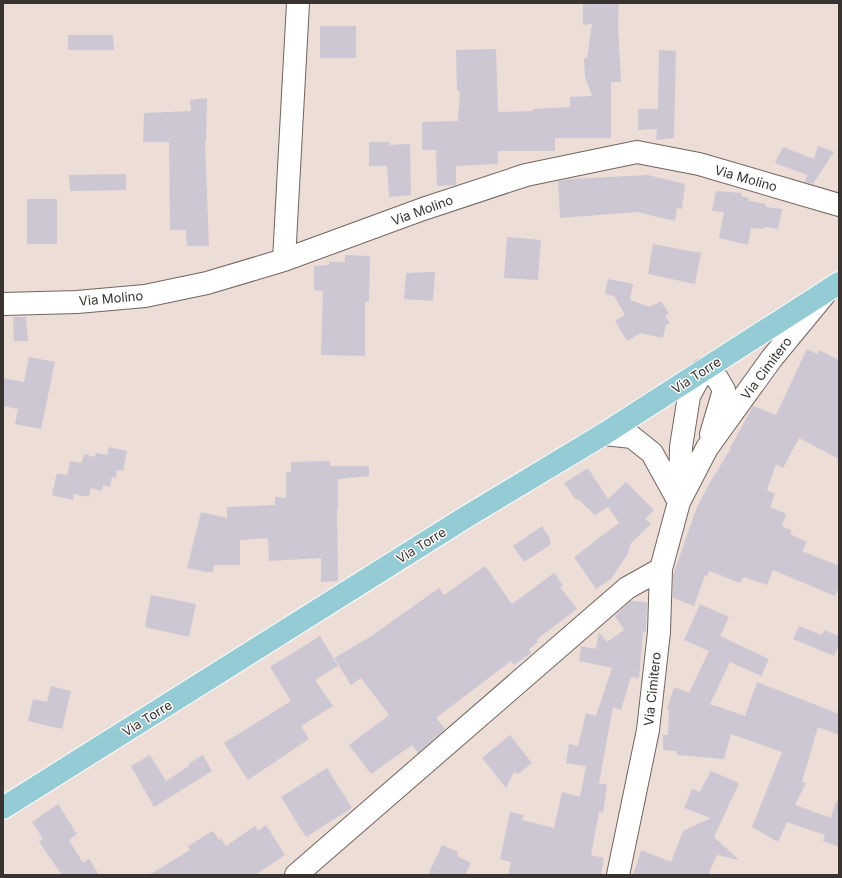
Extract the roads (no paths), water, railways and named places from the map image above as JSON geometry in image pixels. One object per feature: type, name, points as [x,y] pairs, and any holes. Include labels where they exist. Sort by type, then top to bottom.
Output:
[{"type":"main road","name":"Via Torre","points":[[3,808],[466,517],[604,434],[833,287]]},
{"type":"street","points":[[284,260],[298,3]]},
{"type":"street","name":"Via Molino","points":[[3,304],[77,302],[145,296],[207,283],[284,260],[423,209],[526,175],[637,152],[699,164],[839,205]]},
{"type":"street","name":"Via Cimitero","points":[[618,875],[648,730],[659,632],[661,569],[679,502],[707,448],[772,358],[833,287]]},
{"type":"street","name":"Via Cimitero","points":[[679,502],[681,447],[689,396],[703,370],[717,378],[724,390],[707,448]]},
{"type":"street","points":[[604,434],[632,437],[652,454],[679,502]]},
{"type":"street","points":[[296,875],[627,588],[661,569]]}]
